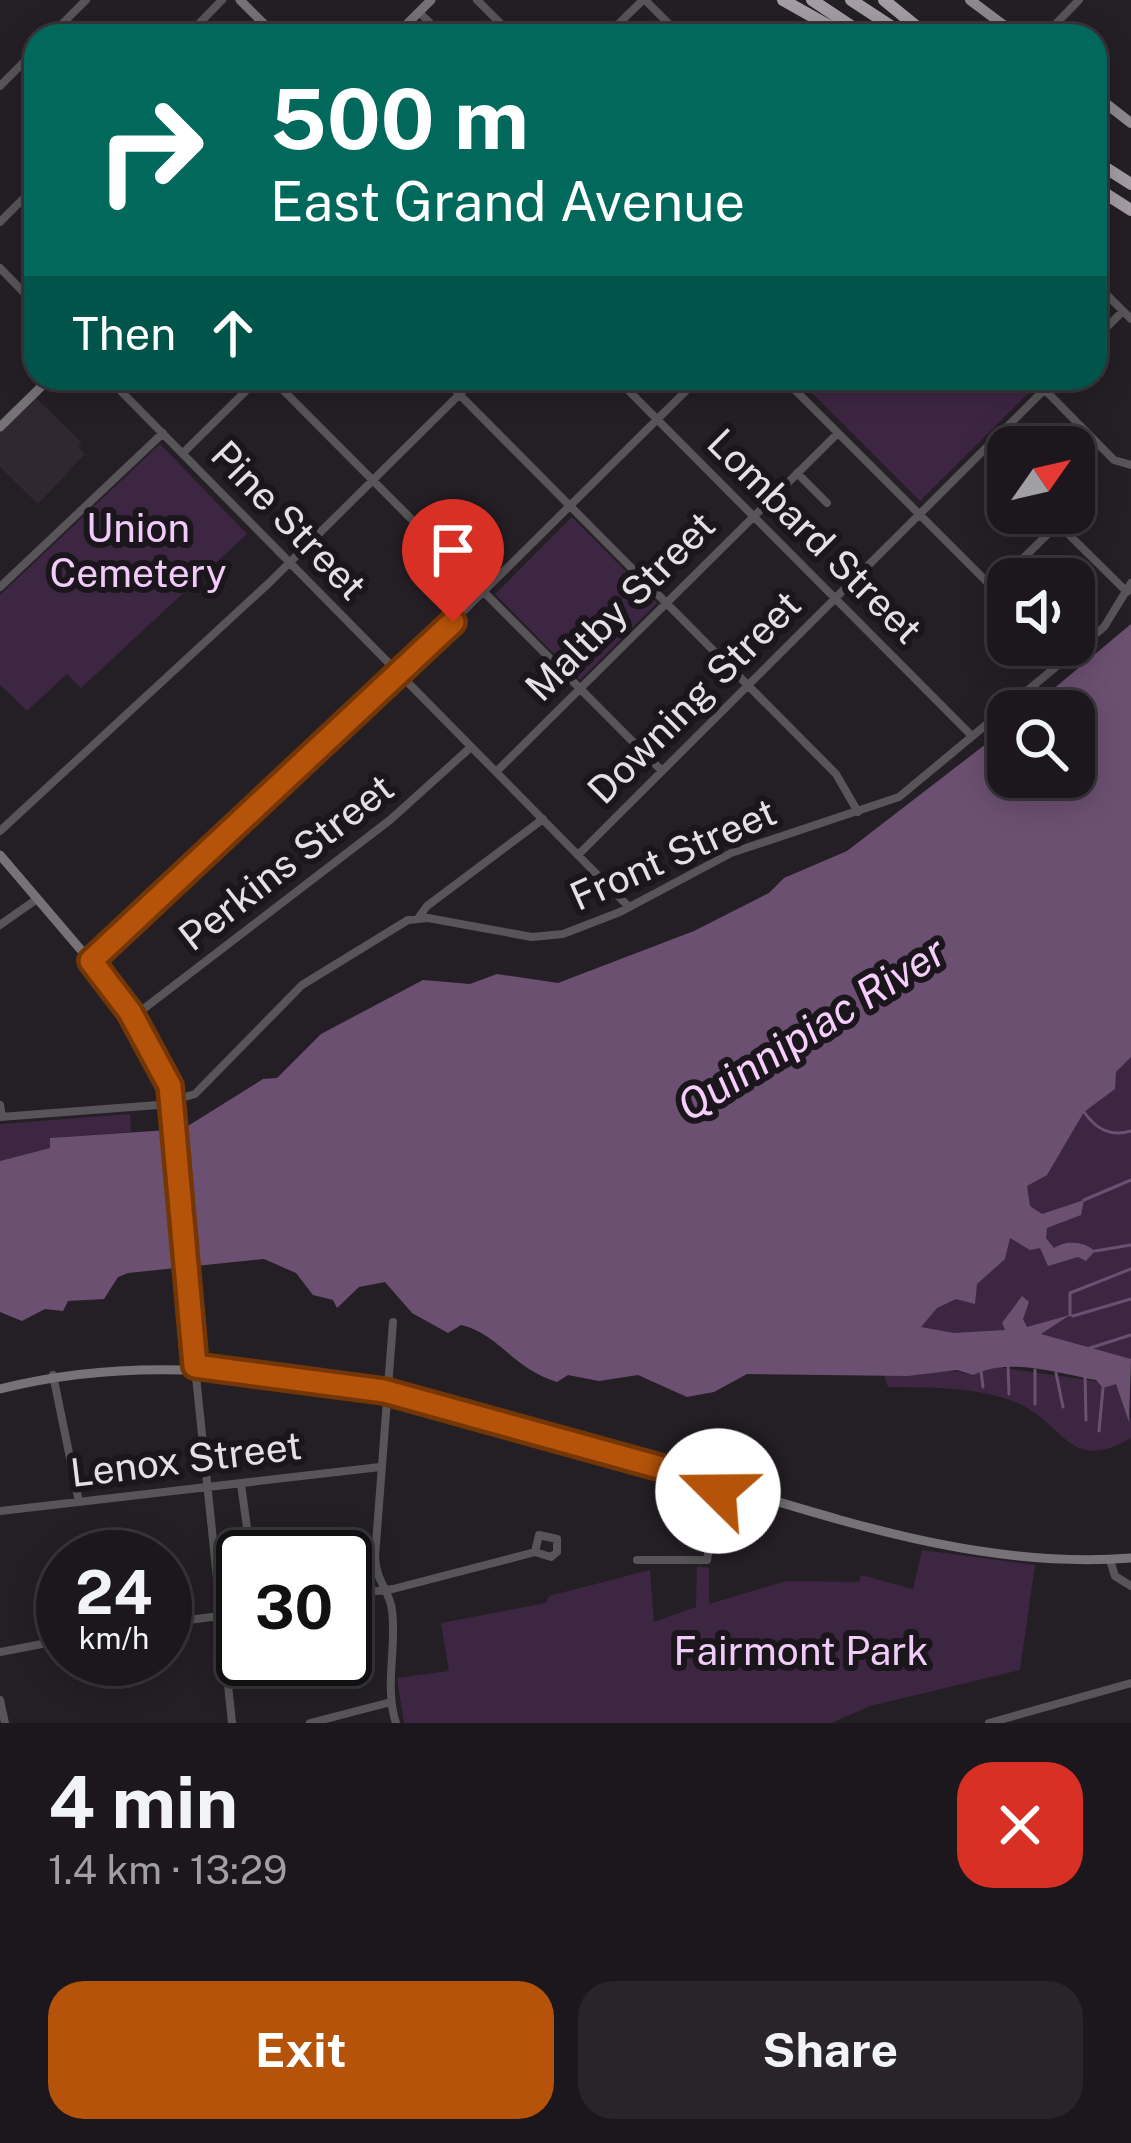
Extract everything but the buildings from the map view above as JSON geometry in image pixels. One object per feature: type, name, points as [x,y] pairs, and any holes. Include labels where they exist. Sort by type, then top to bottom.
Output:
[{"type":"highway","points":[[783,0],[826,24]]},
{"type":"highway","points":[[812,0],[848,24]]},
{"type":"highway","points":[[851,0],[888,24]]},
{"type":"highway","points":[[884,0],[913,24]]},
{"type":"main road","points":[[240,0],[264,24]]},
{"type":"main road","points":[[407,24],[430,0]]},
{"type":"main road","points":[[970,0],[1002,24]]},
{"type":"main road","points":[[1107,104],[1131,123]]},
{"type":"main road","points":[[0,427],[38,390]]},
{"type":"main road","points":[[0,855],[91,961],[133,1017],[166,1073],[195,1366]]},
{"type":"main road","points":[[0,1389],[53,1376],[195,1366],[384,1394],[720,1484],[800,1511],[952,1548],[1131,1558]]},
{"type":"street","points":[[62,24],[86,0]]},
{"type":"street","points":[[199,24],[222,0]]},
{"type":"street","points":[[477,0],[501,24]]},
{"type":"street","points":[[619,24],[644,0],[669,24]]},
{"type":"street","points":[[1056,24],[1079,0]]},
{"type":"street","points":[[419,12],[430,24]]},
{"type":"street","points":[[0,86],[24,62]]},
{"type":"street","points":[[0,222],[24,198]]},
{"type":"street","points":[[0,268],[24,293]]},
{"type":"street","points":[[1107,295],[1131,320]]},
{"type":"street","points":[[1107,327],[1123,311]]},
{"type":"street","name":"Pine Street","points":[[120,390],[629,907]]},
{"type":"street","points":[[182,453],[247,390]]},
{"type":"street","points":[[283,390],[662,770]]},
{"type":"street","points":[[456,390],[836,774],[858,812]]},
{"type":"street","points":[[0,831],[289,564],[464,390]]},
{"type":"street","name":"Lombard Street","points":[[628,390],[972,736]]},
{"type":"street","points":[[91,961],[398,675],[687,390]]},
{"type":"street","points":[[795,390],[987,582]]},
{"type":"street","points":[[1045,390],[1114,460],[1131,465]]},
{"type":"street","name":"Downing Street","points":[[578,855],[1045,390]]},
{"type":"street","name":"Maltby Street","points":[[496,772],[838,433]]},
{"type":"street","points":[[0,587],[164,434]]},
{"type":"street","points":[[984,450],[987,453]]},
{"type":"street","points":[[797,473],[827,503]]},
{"type":"street","points":[[1023,558],[1048,534]]},
{"type":"street","points":[[1069,534],[1129,587]]},
{"type":"street","name":"Front Street","points":[[1095,634],[1129,587]]},
{"type":"street","name":"Front Street","points":[[419,917],[548,937],[629,907],[730,853],[907,793],[1054,666]]},
{"type":"street","name":"Perkins Street","points":[[133,1017],[390,820],[471,747]]},
{"type":"street","points":[[0,1105],[1,1117],[172,1101],[207,1086],[302,985],[398,924],[419,917],[427,906],[543,819]]},
{"type":"street","points":[[0,925],[37,898]]},
{"type":"street","points":[[393,1322],[375,1557],[393,1614],[391,1702],[396,1723]]},
{"type":"street","points":[[195,1366],[216,1576]]},
{"type":"street","points":[[53,1376],[79,1502]]},
{"type":"street","name":"Lenox Street","points":[[0,1511],[380,1467]]},
{"type":"street","points":[[241,1484],[247,1530]]},
{"type":"street","points":[[637,1560],[707,1560],[720,1484]]},
{"type":"street","points":[[372,1591],[536,1552]]},
{"type":"street","points":[[1110,1560],[1115,1576],[1131,1586]]},
{"type":"street","points":[[0,1652],[36,1645]]},
{"type":"street","points":[[989,1723],[1131,1683]]},
{"type":"street","points":[[228,1686],[232,1723]]},
{"type":"street","points":[[0,1700],[5,1723]]},
{"type":"street","points":[[310,1723],[391,1702]]},
{"type":"shaded area","points":[[33,395],[82,443],[78,446],[85,454],[38,504],[0,467],[0,427]]},
{"type":"green space","points":[[809,390],[1032,390],[996,426],[987,426],[987,435],[920,501]]},
{"type":"green space","name":"Union Cemetery","points":[[160,444],[247,534],[81,688],[67,674],[27,711],[0,685],[0,595]]},
{"type":"green space","points":[[572,517],[657,603],[580,680],[495,594]]},
{"type":"green space","points":[[1131,1042],[1131,1364],[962,1342],[902,1323],[1030,1215],[1024,1186]]},
{"type":"green space","points":[[130,1114],[131,1132],[51,1138],[50,1148],[0,1161],[0,1124]]},
{"type":"green space","points":[[990,1366],[1116,1384],[1131,1419],[1131,1438],[1092,1451],[1066,1440],[1026,1407],[1007,1399],[962,1390],[888,1387],[883,1372],[973,1375]]},
{"type":"green space","name":"Fairmont Park","points":[[922,1550],[1035,1565],[1020,1670],[870,1706],[831,1723],[404,1723],[397,1678],[449,1671],[441,1623],[546,1603],[549,1596],[650,1570],[654,1622],[696,1607],[697,1566],[709,1568],[709,1604],[786,1581],[859,1582],[861,1575],[913,1589]]},
{"type":"water","name":"Quinnipiac River","points":[[1131,624],[1131,1057],[1116,1072],[1115,1089],[1084,1112],[1047,1175],[1027,1186],[1030,1206],[1042,1214],[1084,1200],[1081,1215],[1047,1228],[1046,1238],[1054,1248],[1075,1243],[1095,1251],[1086,1261],[1078,1257],[1048,1266],[1040,1248],[1030,1250],[1010,1238],[1005,1259],[977,1284],[975,1304],[956,1299],[937,1308],[921,1327],[954,1333],[1005,1330],[1002,1323],[1022,1296],[1029,1302],[1023,1319],[1027,1327],[1070,1315],[1041,1334],[1131,1359],[1129,1422],[1116,1384],[1103,1388],[1096,1380],[1018,1367],[973,1375],[957,1370],[908,1376],[747,1374],[714,1392],[687,1397],[638,1375],[599,1381],[568,1375],[557,1382],[528,1368],[474,1329],[461,1325],[448,1333],[412,1313],[385,1282],[359,1287],[337,1308],[333,1300],[313,1295],[296,1273],[264,1259],[128,1273],[118,1277],[104,1299],[68,1301],[63,1311],[45,1309],[22,1321],[0,1312],[0,1161],[50,1148],[50,1138],[183,1129],[263,1079],[277,1078],[321,1034],[423,980],[470,984],[497,974],[558,983],[694,931],[769,893],[784,878],[847,851],[987,743],[987,798],[1095,798],[1095,690],[1052,690],[1081,666],[1095,666],[1095,654]]},
{"type":"waterway","points":[[1084,1112],[1104,1130],[1131,1131]]},
{"type":"waterway","points":[[1084,1200],[1131,1180]]},
{"type":"waterway","points":[[1095,1251],[1131,1245]]},
{"type":"waterway","points":[[1070,1315],[1070,1293],[1131,1269]]},
{"type":"waterway","points":[[1073,1316],[1131,1299]]},
{"type":"waterway","points":[[1090,1348],[1131,1335]]},
{"type":"waterway","points":[[1008,1366],[1009,1394]]},
{"type":"waterway","points":[[1035,1370],[1035,1404]]},
{"type":"waterway","points":[[981,1371],[983,1387]]},
{"type":"waterway","points":[[1056,1373],[1063,1407]]},
{"type":"waterway","points":[[1085,1374],[1086,1420]]},
{"type":"waterway","points":[[1099,1431],[1103,1388]]},
{"type":"route","points":[[453,622],[91,961],[130,1012],[170,1086],[195,1366],[406,1396],[422,1406],[720,1484],[718,1491]]}]
